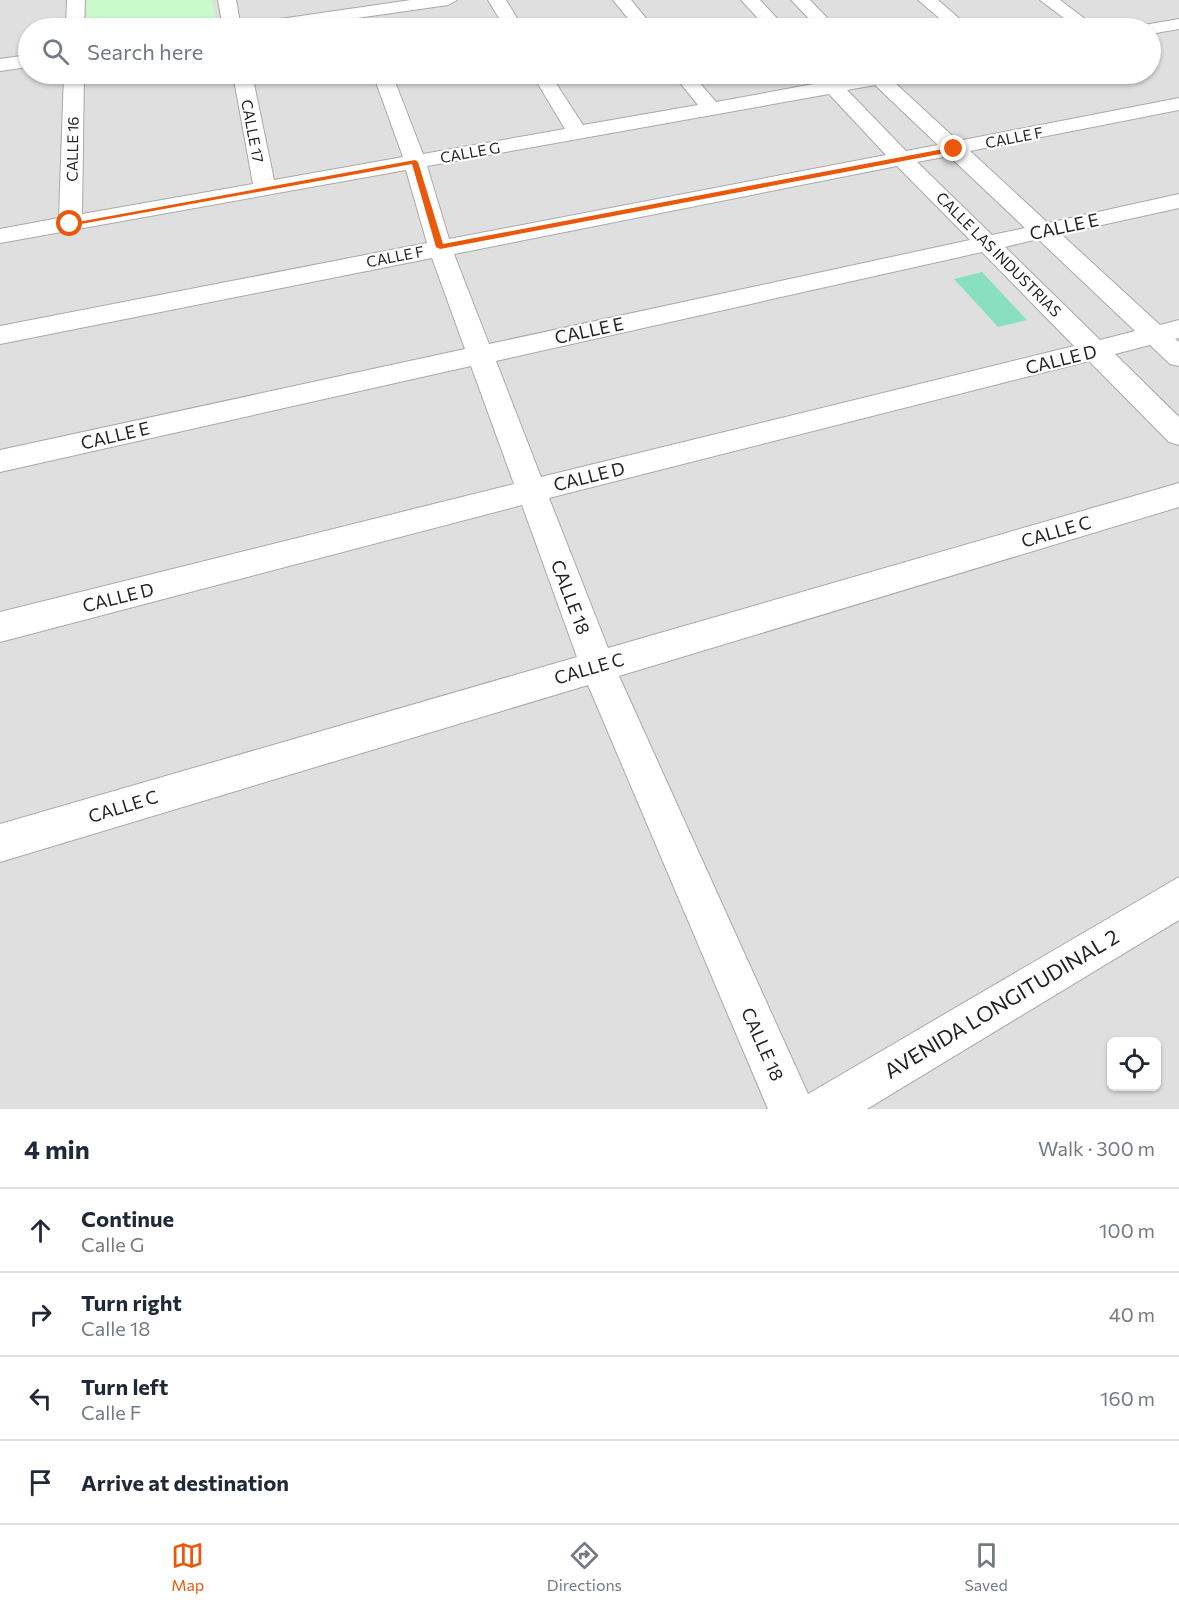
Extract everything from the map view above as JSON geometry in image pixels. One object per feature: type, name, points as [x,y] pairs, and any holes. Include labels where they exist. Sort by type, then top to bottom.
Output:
[{"type":"street","points":[[75,18],[76,0]]},
{"type":"street","points":[[227,0],[230,18]]},
{"type":"street","points":[[329,18],[448,0]]},
{"type":"street","points":[[496,0],[508,18]]},
{"type":"street","points":[[622,0],[637,18]]},
{"type":"street","points":[[750,0],[767,18]]},
{"type":"street","points":[[800,0],[818,18]]},
{"type":"street","points":[[927,0],[949,18]]},
{"type":"street","points":[[1049,0],[1074,18]]},
{"type":"street","points":[[1161,27],[1179,24]]},
{"type":"street","points":[[0,65],[18,62]]},
{"type":"street","name":"CALLE 16","points":[[70,224],[74,84]]},
{"type":"street","name":"CALLE 17","points":[[244,84],[265,189]]},
{"type":"street","name":"CALLE 18","points":[[386,84],[415,162],[440,247],[597,665],[791,1109]]},
{"type":"street","points":[[547,84],[577,132]]},
{"type":"street","points":[[691,84],[711,108]]},
{"type":"street","name":"CALLE G","points":[[0,236],[711,108],[810,84]]},
{"type":"street","name":"CALLE LAS INDUSTRIAS","points":[[830,84],[901,158],[1179,434]]},
{"type":"street","points":[[885,84],[1041,231],[1168,332],[1179,357]]},
{"type":"street","name":"CALLE F","points":[[0,335],[1179,104]]},
{"type":"street","name":"CALLE E","points":[[0,461],[1179,201]]},
{"type":"street","name":"CALLE D","points":[[0,627],[531,491],[1168,332]]},
{"type":"street","name":"CALLE C","points":[[0,843],[1179,495]]},
{"type":"street","name":"AVENIDA LONGITUDINAL 2","points":[[824,1109],[1179,897]]},
{"type":"shaded area","points":[[0,0],[1179,0],[1179,1109],[0,1109]]},
{"type":"green space","points":[[87,0],[212,0],[215,18],[87,18]]},
{"type":"green space","points":[[982,272],[1027,320],[998,327],[954,279]]},
{"type":"route","points":[[70,224],[415,162],[440,247],[954,149]]}]
